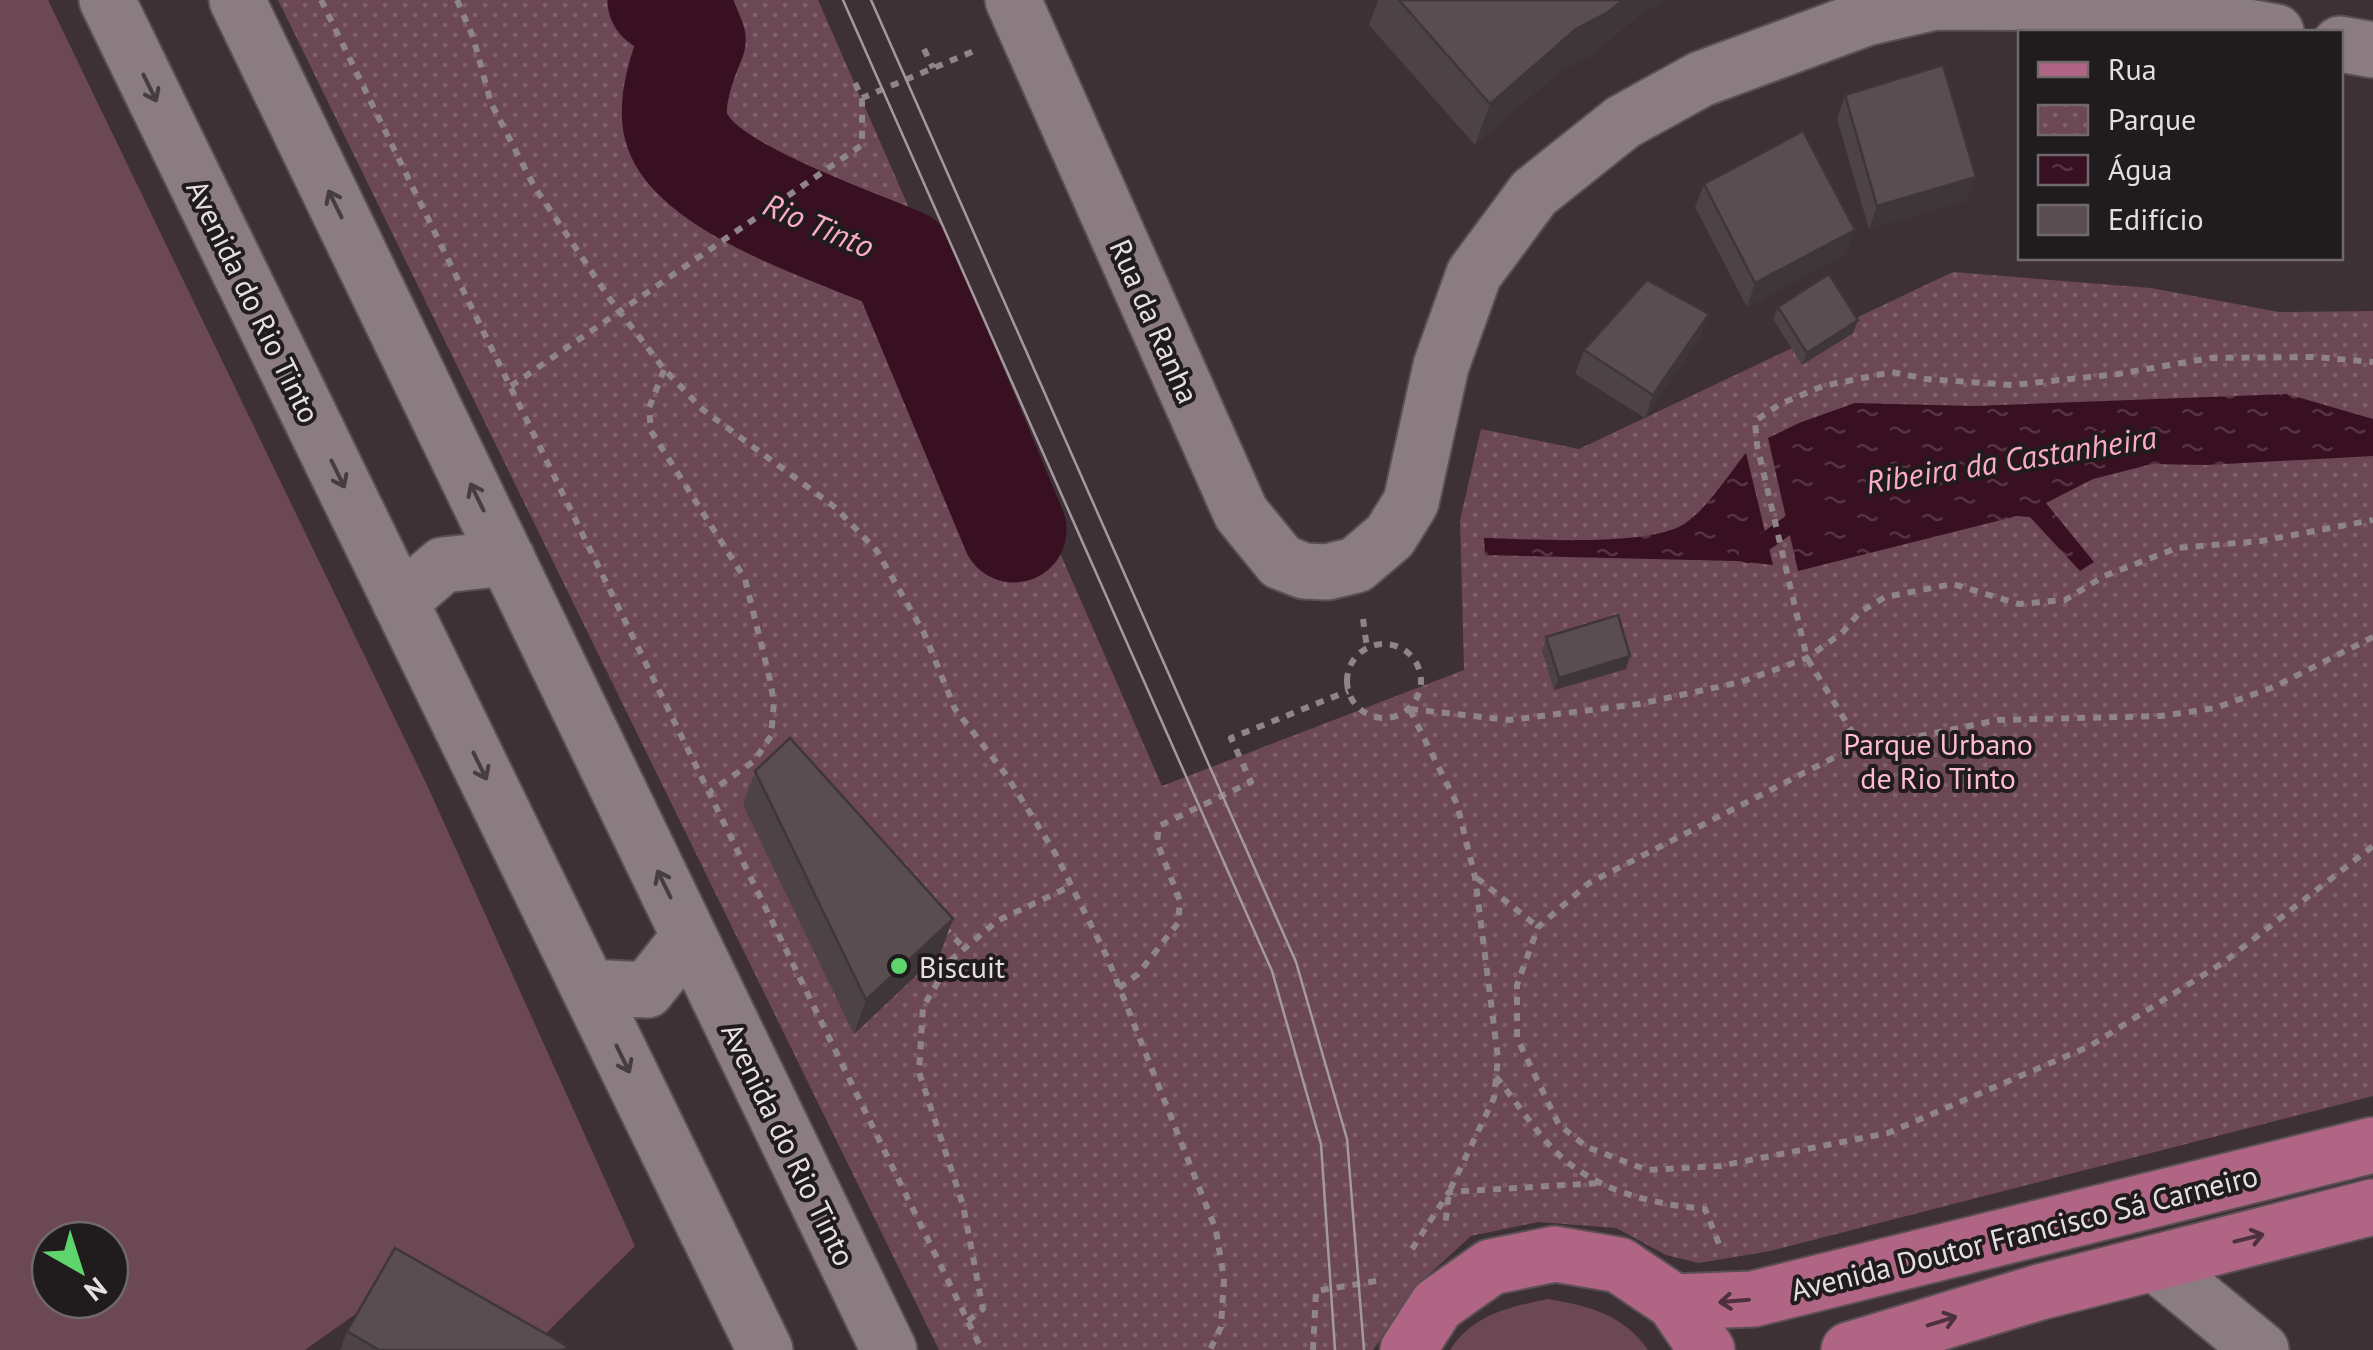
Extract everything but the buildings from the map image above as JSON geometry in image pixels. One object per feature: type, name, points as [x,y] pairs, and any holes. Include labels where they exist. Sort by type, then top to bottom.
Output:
[{"type":"main road","name":"Avenida Doutor Francisco Sá Carneiro","points":[[1674,1302],[1753,1300],[2373,1145]]},
{"type":"main road","name":"Avenida Doutor Francisco Sá Carneiro","points":[[1849,1350],[2040,1292],[2373,1207]]},
{"type":"main road","points":[[1408,1350],[1416,1292],[1491,1267],[1555,1254],[1619,1266],[1674,1302],[1707,1350]]},
{"type":"street","name":"Avenida do Rio Tinto","points":[[107,0],[765,1350]]},
{"type":"street","name":"Avenida do Rio Tinto","points":[[237,0],[889,1350]]},
{"type":"street","name":"Rua da Ranha","points":[[1020,15],[1241,513],[1281,562],[1304,572],[1327,572],[1356,565],[1390,536],[1412,502],[1441,366],[1474,274],[1534,192],[1624,122],[1701,79],[1866,18],[1934,2],[2112,3],[2265,30]]},
{"type":"street","points":[[2343,45],[2373,50]]},
{"type":"street","points":[[400,602],[443,566],[506,558]]},
{"type":"street","points":[[588,987],[648,990],[689,937]]},
{"type":"street","points":[[2154,1263],[2261,1350]]},
{"type":"path","points":[[321,0],[982,1350]]},
{"type":"path","points":[[457,0],[473,38],[491,103],[534,186],[664,369],[702,408],[836,508],[877,552],[924,633],[955,708],[1006,776],[1072,886],[1119,988],[1216,1230],[1224,1279],[1221,1327],[1210,1350]]},
{"type":"path","points":[[862,98],[933,68],[1020,15]]},
{"type":"path","points":[[924,49],[933,68]]},
{"type":"path","points":[[510,387],[862,145],[862,98],[854,83]]},
{"type":"path","points":[[1862,748],[1807,658],[1757,445],[1755,421],[1780,404],[1823,386],[1892,372],[1926,379],[2012,386],[2210,358],[2314,357],[2373,362]]},
{"type":"path","points":[[664,369],[650,408],[651,431],[745,579],[774,703],[771,736],[754,761],[710,792]]},
{"type":"path","points":[[1410,709],[1421,689],[1422,677],[1412,655],[1402,648],[1379,645],[1357,655],[1347,678],[1348,691],[1353,703],[1373,718],[1386,720],[1410,709],[1509,720],[1639,704],[1741,682],[1807,658],[1842,633],[1860,612],[1885,598],[1953,584],[2019,604],[2065,600],[2104,576],[2176,548],[2261,542],[2373,520]]},
{"type":"path","points":[[2373,637],[2274,687],[2215,708],[2161,716],[1998,720],[1835,757],[1589,883],[1538,927],[1518,985],[1518,1038],[1559,1125],[1587,1147],[1646,1170],[1720,1166],[1888,1133],[2090,1046],[2224,962],[2373,846]]},
{"type":"path","points":[[1119,988],[1138,974],[1178,923],[1180,901],[1157,842],[1159,826],[1251,782],[1231,738],[1348,691]]},
{"type":"path","points":[[1405,1262],[1449,1192],[1494,1098],[1498,1058],[1475,876],[1457,804],[1410,709]]},
{"type":"path","points":[[767,741],[777,752]]},
{"type":"path","points":[[1475,876],[1538,927]]},
{"type":"path","points":[[968,1321],[982,1308],[963,1205],[919,1072],[923,1006],[951,960],[998,921],[1072,886]]},
{"type":"path","points":[[937,920],[965,949]]},
{"type":"path","points":[[1496,1077],[1565,1160],[1600,1183],[1643,1201],[1705,1210],[1725,1259]]},
{"type":"path","points":[[1449,1192],[1600,1183]]},
{"type":"path","points":[[1314,1350],[1316,1291],[1416,1292],[1449,1192]]},
{"type":"green space","points":[[0,0],[48,0],[427,785],[635,1246],[532,1347],[381,1296],[305,1350],[0,1350]]},
{"type":"green space","name":"Parque Urbano de Rio Tinto","points":[[278,0],[818,0],[1162,786],[1464,670],[1460,520],[1481,429],[1579,449],[1953,272],[2151,288],[2279,312],[2373,311],[2373,1096],[1770,1251],[1699,1263],[1666,1255],[1616,1228],[1538,1222],[1471,1236],[1423,1280],[1373,1350],[939,1350]]},
{"type":"green space","points":[[1548,1299],[1616,1320],[1648,1350],[1450,1350],[1481,1320],[1506,1309]]},
{"type":"water","points":[[2287,394],[2373,419],[2373,456],[2152,464],[2093,479],[2046,503],[2094,562],[2080,571],[2030,517],[2017,516],[1798,571],[1768,438],[1855,403],[1974,406]]},
{"type":"water","points":[[1746,453],[1773,565],[1485,555],[1484,538],[1617,539],[1667,531],[1684,524],[1702,509]]},
{"type":"waterway","name":"Rio Tinto","points":[[660,0],[684,18],[693,40],[681,72],[674,109],[677,130],[690,152],[713,172],[776,209],[902,261],[1014,530]]},
{"type":"waterway","name":"Ribeira da Castanheira","points":[[1748,554],[1808,511]]},
{"type":"tram line","points":[[843,0],[1272,971],[1321,1144],[1335,1350]]},
{"type":"tram line","points":[[871,0],[1296,962],[1347,1139],[1364,1350]]},
{"type":"place","name":"Biscuit","points":[[899,966]]}]
